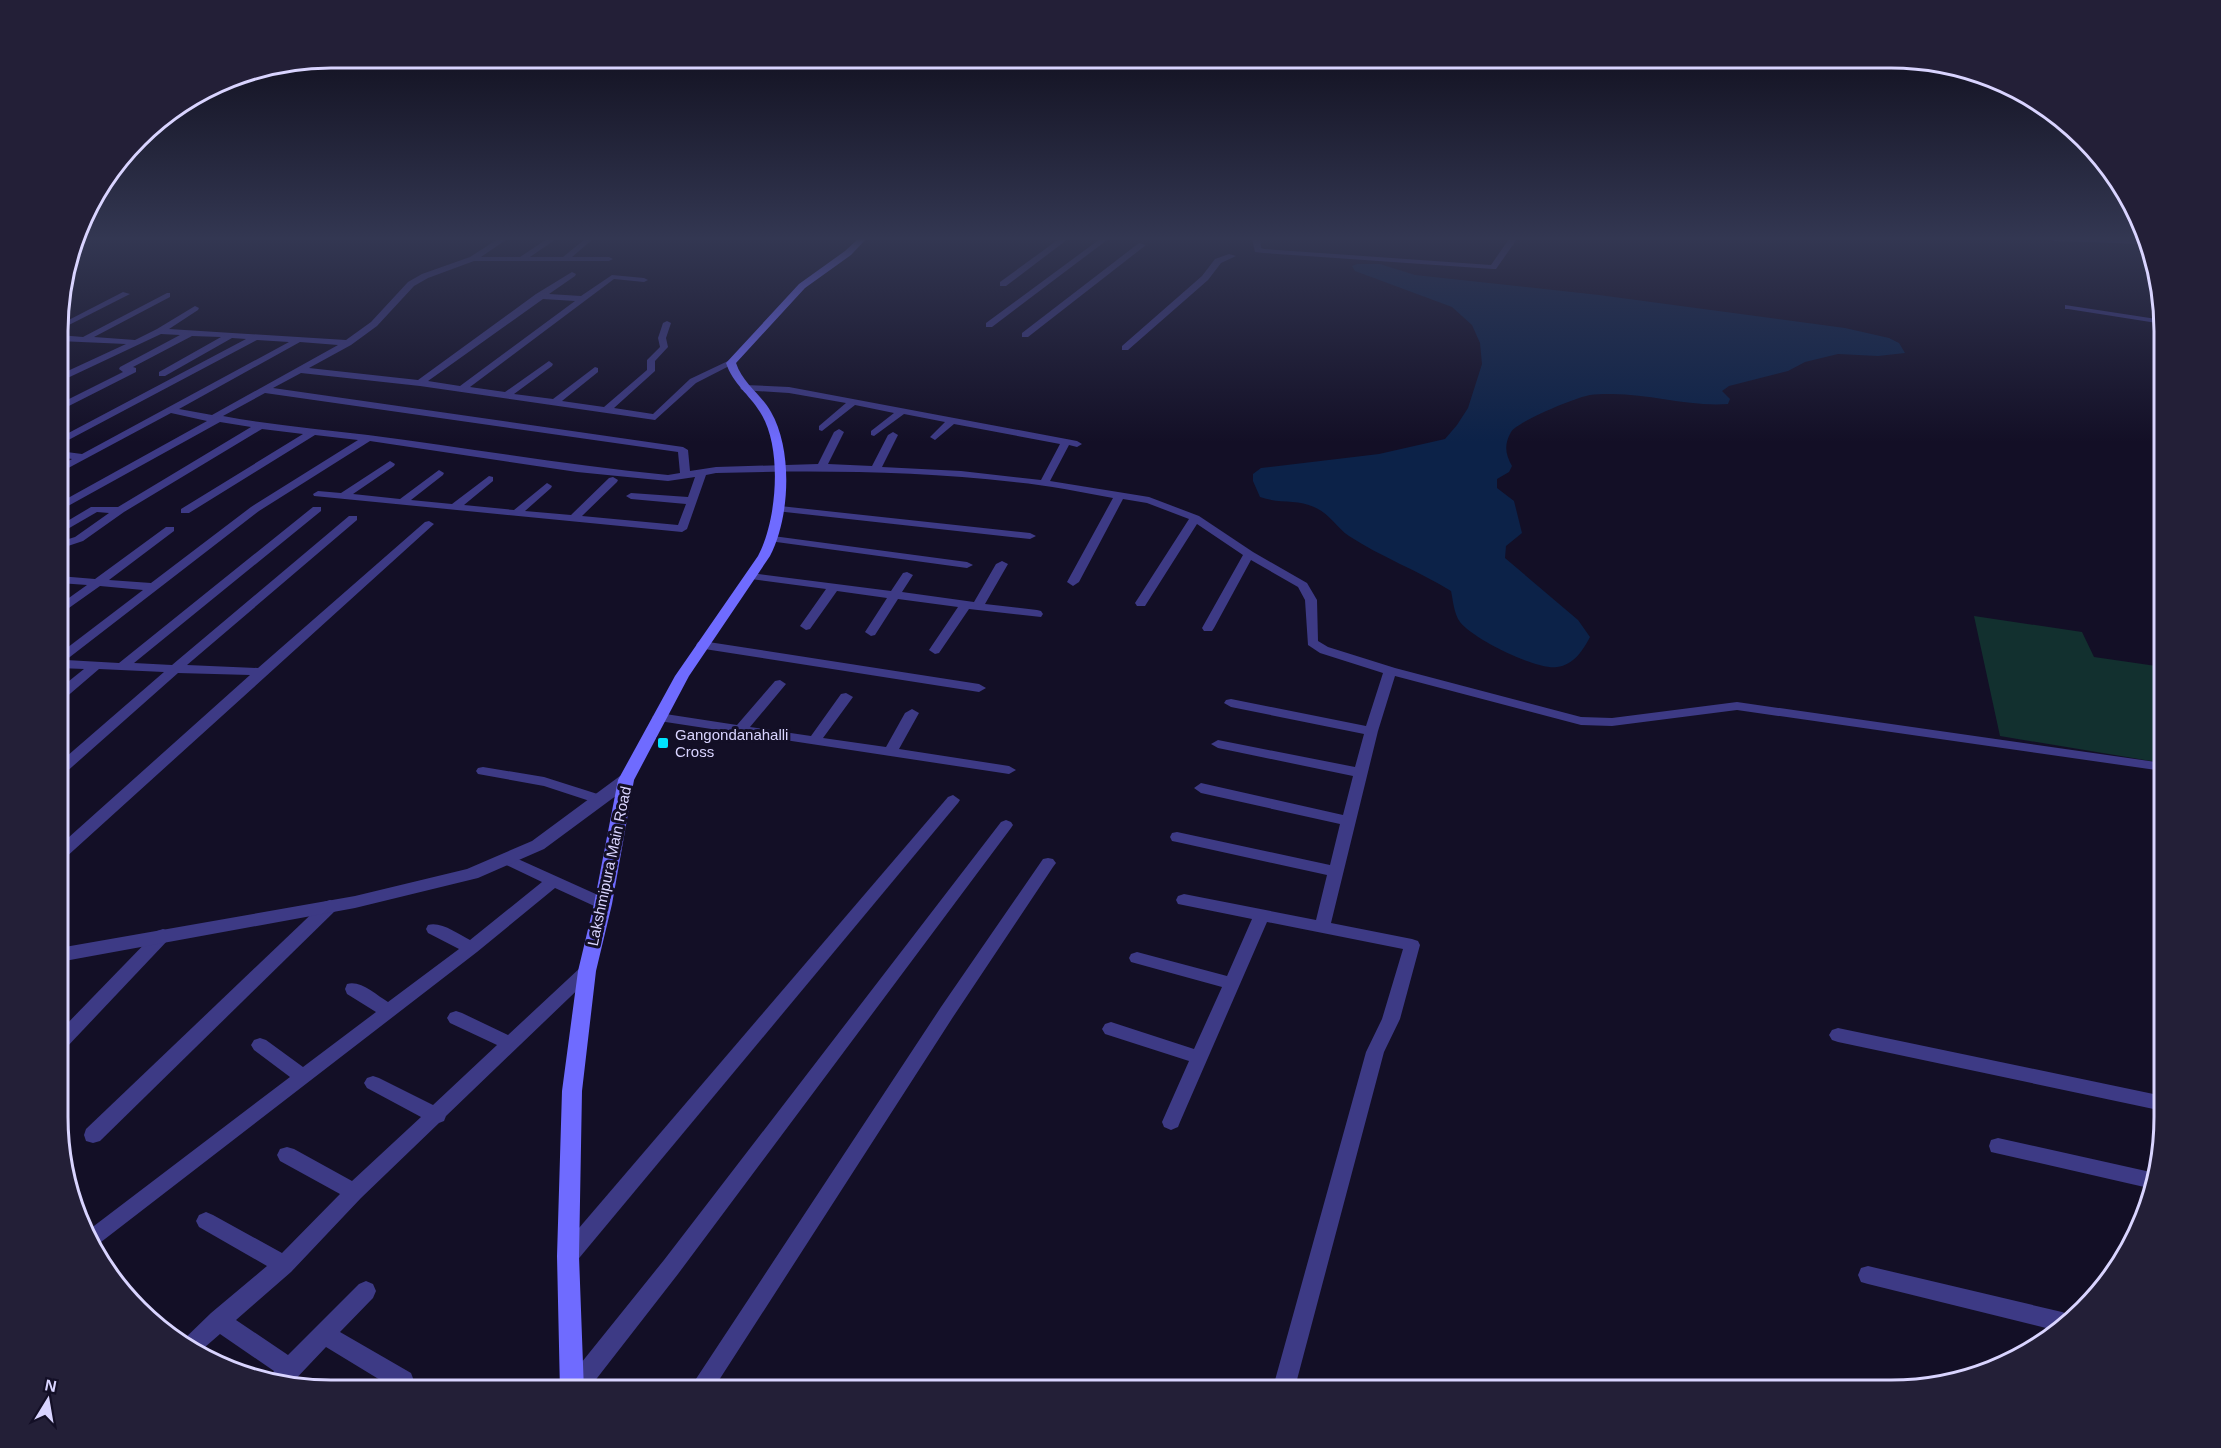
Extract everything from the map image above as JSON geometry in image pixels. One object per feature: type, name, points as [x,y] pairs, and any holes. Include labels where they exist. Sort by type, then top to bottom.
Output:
[{"type":"main road","points":[[731,363],[783,307]]},
{"type":"main road","name":"Lakshmipura Main Road","points":[[572,1380],[568,1256],[572,1091],[587,971],[603,904],[626,780],[659,717],[702,645],[751,576],[773,539],[780,509],[782,491],[775,435],[766,411],[736,377],[731,363]]},
{"type":"street","points":[[68,323],[101,307]]},
{"type":"street","points":[[85,339],[145,307]]},
{"type":"street","points":[[68,503],[348,343],[374,324],[390,307]]},
{"type":"street","points":[[420,383],[525,307]]},
{"type":"street","points":[[462,389],[573,307]]},
{"type":"street","points":[[989,324],[1012,307]]},
{"type":"street","points":[[1025,335],[1062,307]]},
{"type":"street","points":[[1125,348],[1172,307]]},
{"type":"street","points":[[2068,307],[2153,320]]},
{"type":"street","points":[[68,374],[160,331],[195,308]]},
{"type":"street","points":[[606,410],[651,371],[651,360],[664,347],[662,338],[667,323]]},
{"type":"street","points":[[160,331],[348,343]]},
{"type":"street","points":[[68,403],[133,370],[123,369],[190,333]]},
{"type":"street","points":[[162,374],[230,336]]},
{"type":"street","points":[[68,437],[257,336]]},
{"type":"street","points":[[68,338],[136,342]]},
{"type":"street","points":[[68,465],[300,339]]},
{"type":"street","points":[[302,370],[420,383],[655,417],[693,381],[731,363]]},
{"type":"street","points":[[507,395],[549,364]]},
{"type":"street","points":[[555,402],[595,369]]},
{"type":"street","points":[[745,388],[789,390],[1072,443],[1044,483]]},
{"type":"street","points":[[265,390],[683,450],[685,475]]},
{"type":"street","points":[[822,428],[853,402]]},
{"type":"street","points":[[170,410],[260,426],[368,438],[577,469],[668,478],[702,472],[778,467],[822,467],[961,474],[1044,483],[1120,495],[1163,504],[1195,518],[1249,554],[1303,585],[1311,600],[1312,642],[1324,650],[1390,671],[1545,713],[1581,721],[1612,722],[1737,706],[2154,766]]},
{"type":"street","points":[[874,433],[902,411]]},
{"type":"street","points":[[935,437],[952,420]]},
{"type":"street","points":[[68,543],[79,539],[120,510],[260,426]]},
{"type":"street","points":[[185,511],[313,432]]},
{"type":"street","points":[[822,467],[839,432]]},
{"type":"street","points":[[875,470],[893,435]]},
{"type":"street","points":[[68,655],[255,509],[368,438]]},
{"type":"street","points":[[68,455],[84,457]]},
{"type":"street","points":[[344,496],[390,464]]},
{"type":"street","points":[[318,494],[682,529],[702,472]]},
{"type":"street","points":[[402,502],[440,473]]},
{"type":"street","points":[[455,507],[489,479]]},
{"type":"street","points":[[574,518],[613,480]]},
{"type":"street","points":[[516,513],[547,486]]},
{"type":"street","points":[[1073,582],[1120,495]]},
{"type":"street","points":[[631,496],[692,501]]},
{"type":"street","points":[[68,526],[95,509],[120,510]]},
{"type":"street","points":[[124,665],[317,509]]},
{"type":"street","points":[[780,509],[1030,536]]},
{"type":"street","points":[[68,763],[353,518]]},
{"type":"street","points":[[1141,603],[1195,518]]},
{"type":"street","points":[[68,847],[429,524]]},
{"type":"street","points":[[68,604],[170,529]]},
{"type":"street","points":[[773,539],[967,565]]},
{"type":"street","points":[[1208,628],[1249,554]]},
{"type":"street","points":[[978,606],[1002,564]]},
{"type":"street","points":[[871,632],[907,575]]},
{"type":"street","points":[[751,576],[1037,614]]},
{"type":"street","points":[[68,580],[154,587]]},
{"type":"street","points":[[806,626],[833,588]]},
{"type":"street","points":[[935,650],[965,604]]},
{"type":"street","points":[[702,645],[979,688]]},
{"type":"street","points":[[68,663],[261,672]]},
{"type":"street","points":[[68,688],[96,665]]},
{"type":"street","points":[[1322,927],[1371,731],[1390,671]]},
{"type":"street","points":[[740,730],[780,684]]},
{"type":"street","points":[[814,741],[846,697]]},
{"type":"street","points":[[1231,703],[1371,731]]},
{"type":"street","points":[[890,752],[912,713]]},
{"type":"street","points":[[659,717],[1009,770]]},
{"type":"street","points":[[1218,744],[1361,773]]},
{"type":"street","points":[[483,771],[528,777],[570,787],[602,800]]},
{"type":"street","points":[[68,953],[330,906],[472,874],[538,845],[602,800],[626,780]]},
{"type":"street","points":[[1201,788],[1350,821]]},
{"type":"street","points":[[568,1256],[953,800]]},
{"type":"street","points":[[581,1380],[671,1267],[1006,825]]},
{"type":"street","points":[[1177,837],[1337,872]]},
{"type":"street","points":[[507,859],[603,904]]},
{"type":"street","points":[[706,1380],[947,1012],[1048,863]]},
{"type":"street","points":[[96,1236],[471,948],[554,880]]},
{"type":"street","points":[[1184,900],[1412,945],[1391,1019],[1375,1052],[1286,1380]]},
{"type":"street","points":[[93,1135],[330,906]]},
{"type":"street","points":[[1170,1122],[1262,915]]},
{"type":"street","points":[[434,929],[471,948]]},
{"type":"street","points":[[68,1035],[163,935]]},
{"type":"street","points":[[1137,958],[1232,984]]},
{"type":"street","points":[[194,1342],[284,1265],[354,1192],[437,1116],[509,1043],[587,971]]},
{"type":"street","points":[[354,989],[388,1011]]},
{"type":"street","points":[[456,1018],[509,1043]]},
{"type":"street","points":[[1112,1029],[1199,1057]]},
{"type":"street","points":[[1838,1035],[2154,1102]]},
{"type":"street","points":[[260,1045],[303,1077]]},
{"type":"street","points":[[373,1083],[437,1116]]},
{"type":"street","points":[[1998,1146],[2146,1178]]},
{"type":"street","points":[[287,1155],[354,1192]]},
{"type":"street","points":[[206,1221],[284,1265]]},
{"type":"street","points":[[1868,1275],[2057,1321]]},
{"type":"street","points":[[284,1376],[366,1291]]},
{"type":"street","points":[[218,1320],[284,1376]]},
{"type":"street","points":[[324,1334],[401,1380]]},
{"type":"green space","points":[[1974,616],[2082,632],[2094,657],[2154,666],[2154,762],[2000,736]]},
{"type":"water","points":[[1452,307],[1685,307],[1845,328],[1889,338],[1899,343],[1905,353],[1878,356],[1838,354],[1805,362],[1788,371],[1729,386],[1722,391],[1730,399],[1728,404],[1698,404],[1623,394],[1590,395],[1548,410],[1515,428],[1506,445],[1512,466],[1509,472],[1497,479],[1497,488],[1514,501],[1522,533],[1506,546],[1505,558],[1578,620],[1590,637],[1573,660],[1563,666],[1547,667],[1506,652],[1467,629],[1458,619],[1451,591],[1349,536],[1319,510],[1301,503],[1260,497],[1253,481],[1253,474],[1261,468],[1379,454],[1445,439],[1468,408],[1482,364],[1480,343],[1472,325]]},
{"type":"place","name":"Gangondanahalli Cross","points":[[663,743]]}]
